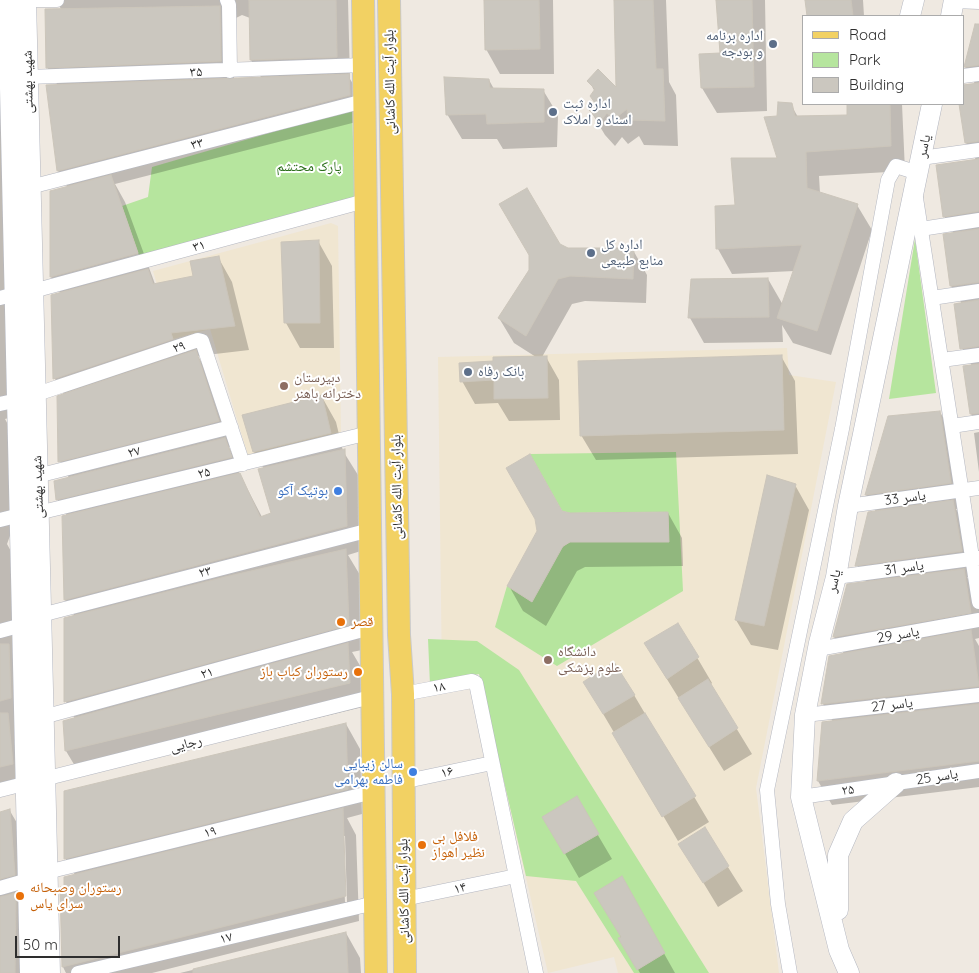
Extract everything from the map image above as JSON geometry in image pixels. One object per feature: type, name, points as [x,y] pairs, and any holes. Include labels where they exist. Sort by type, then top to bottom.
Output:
[{"type":"main road","name":"شهید بهشتی","points":[[8,0],[4,33],[6,114],[14,193],[17,399],[41,615],[50,973]]},
{"type":"main road","name":"شهید بهشتی","points":[[14,193],[28,77],[26,0]]},
{"type":"main road","name":"بلوار آیت الله کاشانی","points":[[363,0],[376,973]]},
{"type":"main road","name":"بلوار آیت الله کاشانی","points":[[389,0],[399,626],[403,694],[402,782],[405,973]]},
{"type":"main road","points":[[910,15],[914,0]]},
{"type":"main road","name":"یاسر","points":[[848,973],[839,950],[801,797],[805,715],[818,649],[836,577],[848,506],[932,105]]},
{"type":"main road","name":"شهید بهشتی","points":[[17,399],[38,476],[29,514],[22,625],[30,973]]},
{"type":"main road","points":[[839,950],[838,855],[853,822],[896,783]]},
{"type":"street","points":[[26,0],[57,0]]},
{"type":"street","points":[[227,0],[230,4],[230,71]]},
{"type":"street","points":[[953,6],[979,2]]},
{"type":"street","name":"۳۵","points":[[28,77],[364,65]]},
{"type":"street","points":[[964,76],[979,74]]},
{"type":"street","name":"۳۳","points":[[14,193],[364,101]]},
{"type":"street","points":[[790,973],[778,904],[767,790],[842,429],[888,180],[896,166],[918,173],[979,150]]},
{"type":"street","name":"یاسر","points":[[918,173],[921,229],[962,490],[976,558],[979,602]]},
{"type":"street","name":"۳۱","points":[[16,295],[365,201]]},
{"type":"street","points":[[921,229],[979,220]]},
{"type":"street","points":[[932,298],[979,291]]},
{"type":"street","name":"۲۹","points":[[17,399],[198,340],[204,345],[243,464]]},
{"type":"street","points":[[942,360],[979,355]]},
{"type":"street","points":[[952,426],[979,422]]},
{"type":"street","name":"۲۷","points":[[38,476],[231,427]]},
{"type":"street","name":"۲۵","points":[[0,520],[368,433]]},
{"type":"street","name":"یاسر 33","points":[[848,506],[979,488]]},
{"type":"street","name":"۲۳","points":[[41,615],[370,530]]},
{"type":"street","name":"یاسر 31","points":[[836,577],[976,558]]},
{"type":"street","name":"یاسر 29","points":[[818,649],[979,620]]},
{"type":"street","points":[[0,631],[22,625]]},
{"type":"street","name":"۲۱","points":[[43,717],[370,628]]},
{"type":"street","name":"۱۸","points":[[403,694],[475,681],[492,763]]},
{"type":"street","name":"یاسر 27","points":[[805,715],[979,695]]},
{"type":"street","name":"رجایی","points":[[0,790],[372,697]]},
{"type":"street","points":[[492,763],[536,973]]},
{"type":"street","name":"۱۶","points":[[402,782],[492,763]]},
{"type":"street","name":"یاسر 25","points":[[896,783],[979,771]]},
{"type":"street","name":"۲۵","points":[[801,797],[896,783]]},
{"type":"street","name":"۱۹","points":[[47,872],[373,792]]},
{"type":"street","name":"۱۴","points":[[404,900],[516,876]]},
{"type":"street","points":[[0,888],[28,880]]},
{"type":"street","name":"۱۷","points":[[78,973],[375,902]]},
{"type":"shaded area","name":"دبیرستان دخترانه باهنر","points":[[331,223],[338,226],[341,433],[248,456],[210,329],[173,339],[153,271]]},
{"type":"shaded area","name":"دانشگاه علوم پزشکی","points":[[787,348],[789,375],[836,382],[756,788],[779,973],[618,973],[614,957],[548,973],[479,674],[442,681],[438,357]],"holes":[[[782,355],[784,430],[580,436],[578,361]],[[530,454],[562,511],[570,513],[668,512],[669,541],[570,542],[507,586],[537,531],[535,519],[506,468]],[[678,623],[699,657],[667,679],[644,643]],[[614,662],[634,695],[603,714],[583,682]],[[707,679],[738,728],[709,747],[678,698]],[[645,713],[666,747],[633,767],[612,733]],[[676,764],[696,796],[662,817]],[[705,827],[729,866],[703,883],[678,844]]]},
{"type":"green space","name":"پارک محتشم","points":[[352,109],[355,200],[140,258],[122,206],[148,197],[152,167]]},
{"type":"green space","points":[[915,239],[936,393],[889,399]]},
{"type":"green space","points":[[676,452],[683,591],[557,666],[495,627],[507,586],[570,542],[669,541],[668,512],[570,513],[562,511],[530,454]]},
{"type":"green space","points":[[428,639],[477,641],[519,670],[709,973],[634,973],[576,881],[526,876],[479,674],[430,685]]},
{"type":"building","points":[[249,0],[336,0],[337,57],[250,60]]},
{"type":"building","points":[[484,0],[539,0],[540,49],[485,50]]},
{"type":"building","points":[[614,0],[653,0],[656,69],[663,69],[665,121],[628,120],[627,109],[613,120],[607,113],[600,122],[589,110],[595,103],[590,96],[595,89],[587,81],[598,69],[616,87]]},
{"type":"building","points":[[716,0],[752,0],[754,87],[701,88],[699,54],[720,53]]},
{"type":"building","points":[[805,0],[851,0],[853,15],[807,15]]},
{"type":"building","points":[[220,6],[221,61],[46,68],[45,9]]},
{"type":"building","points":[[975,24],[979,24],[979,65],[964,67]]},
{"type":"building","points":[[349,74],[350,95],[57,171],[46,85]]},
{"type":"building","points":[[444,77],[489,79],[490,88],[544,89],[544,122],[487,124],[486,114],[446,115]]},
{"type":"building","points":[[979,83],[979,141],[965,143],[959,105],[964,105],[964,85]]},
{"type":"building","points":[[778,102],[792,103],[795,116],[847,115],[847,105],[890,105],[891,146],[806,152],[807,188],[858,204],[817,331],[777,318],[802,245],[716,249],[715,206],[735,205],[731,158],[777,158],[764,117],[777,116]]},
{"type":"building","points":[[979,159],[979,211],[943,217],[936,165]]},
{"type":"building","points":[[111,175],[138,253],[50,277],[50,191]]},
{"type":"building","points":[[527,188],[560,244],[568,248],[634,248],[633,279],[570,276],[558,279],[526,336],[498,318],[529,270],[529,255],[499,204]]},
{"type":"building","points":[[979,229],[979,282],[950,286],[943,234]]},
{"type":"building","points":[[319,240],[320,323],[284,323],[281,242]]},
{"type":"building","points":[[219,256],[235,326],[171,333],[173,339],[53,379],[51,295],[148,269],[153,284],[193,276],[190,261]]},
{"type":"building","points":[[768,278],[769,317],[688,318],[691,279]]},
{"type":"building","points":[[979,300],[979,346],[960,349],[954,304]]},
{"type":"building","points":[[196,350],[219,421],[58,462],[57,396]]},
{"type":"building","points":[[782,355],[784,430],[580,436],[578,361]]},
{"type":"building","points":[[547,356],[548,398],[494,399],[494,380],[460,382],[459,363],[493,361],[493,357]]},
{"type":"building","points":[[979,364],[979,413],[970,414],[963,366]]},
{"type":"building","points":[[322,395],[331,433],[253,452],[242,415]]},
{"type":"building","points":[[940,411],[951,483],[865,495],[888,416]]},
{"type":"building","points":[[225,438],[232,457],[56,500],[54,481]]},
{"type":"building","points":[[345,449],[347,526],[64,600],[62,516],[240,473],[260,517],[271,513],[258,469]]},
{"type":"building","points":[[530,454],[562,511],[570,513],[668,512],[669,542],[570,542],[563,546],[532,602],[507,586],[537,531],[535,519],[506,468]]},
{"type":"building","points":[[767,475],[796,484],[764,626],[735,620]]},
{"type":"building","points":[[953,500],[962,551],[855,566],[868,512]]},
{"type":"building","points":[[346,549],[349,625],[64,702],[64,618],[225,577]]},
{"type":"building","points":[[964,569],[971,613],[833,637],[847,584]]},
{"type":"building","points":[[678,623],[699,657],[667,679],[644,643]]},
{"type":"building","points":[[971,630],[979,686],[821,704],[829,656]]},
{"type":"building","points":[[348,643],[350,683],[65,751],[63,721]]},
{"type":"building","points":[[0,644],[9,644],[11,698],[0,701]]},
{"type":"building","points":[[614,662],[635,695],[603,714],[583,682]]},
{"type":"building","points":[[708,679],[738,728],[709,747],[678,698]]},
{"type":"building","points":[[979,704],[979,761],[817,781],[822,722]]},
{"type":"building","points":[[0,713],[8,713],[13,764],[0,767]]},
{"type":"building","points":[[645,713],[696,796],[662,817],[612,733]]},
{"type":"building","points":[[346,723],[348,789],[64,859],[64,791]]},
{"type":"building","points":[[577,796],[599,834],[564,854],[542,817]]},
{"type":"building","points":[[343,808],[346,896],[62,967],[60,887],[64,886],[64,877]]},
{"type":"building","points":[[10,809],[15,875],[0,879],[0,812]]},
{"type":"building","points":[[705,827],[729,866],[703,883],[678,844]]},
{"type":"building","points":[[622,876],[665,953],[637,970],[618,938],[621,937],[594,893]]},
{"type":"building","points":[[16,893],[15,973],[0,973],[0,897]]},
{"type":"building","points":[[346,932],[348,973],[193,973],[193,969]]},
{"type":"place","name":"اداره برنامه و بودجه","points":[[773,44]]},
{"type":"place","name":"اداره ثبت اسناد و املاک","points":[[553,112]]},
{"type":"place","name":"اداره کل منابع طبیعی","points":[[591,253]]},
{"type":"place","name":"بانک رفاه","points":[[468,372]]},
{"type":"place","name":"دبیرستان دخترانه باهنر","points":[[284,386]]},
{"type":"place","name":"بوتیک آکو","points":[[338,491]]},
{"type":"place","name":"قصر","points":[[341,622]]},
{"type":"place","name":"دانشگاه علوم پزشکی","points":[[548,660]]},
{"type":"place","name":"رستوران کباب باز","points":[[358,672]]},
{"type":"place","name":"سالن زیبایی فاطمه بهرامی","points":[[413,772]]},
{"type":"place","name":"فلافل بی نظیر اهواز","points":[[422,845]]},
{"type":"place","name":"رستوران وصبحانه سرای یاس","points":[[20,896]]}]
